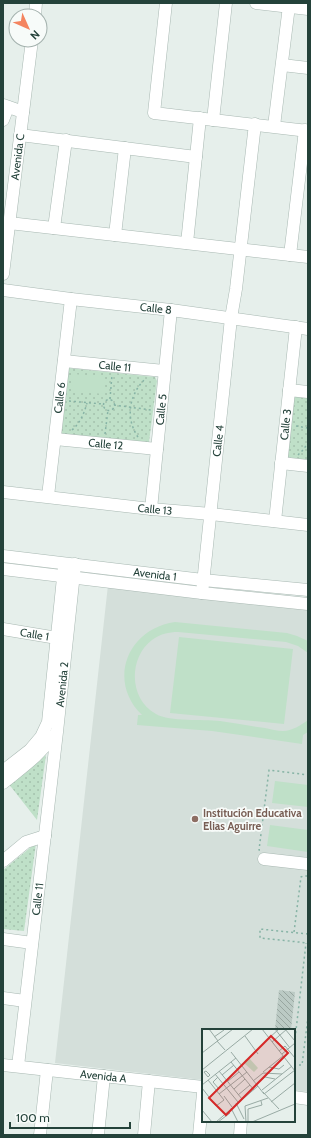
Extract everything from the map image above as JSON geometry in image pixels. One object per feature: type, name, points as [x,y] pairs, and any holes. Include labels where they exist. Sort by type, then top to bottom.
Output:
[{"type":"street","points":[[166,3],[154,113],[306,130],[304,170],[290,255]]},
{"type":"street","points":[[213,120],[226,3]]},
{"type":"street","points":[[256,3],[308,8]]},
{"type":"street","points":[[274,126],[289,6]]},
{"type":"street","name":"Avenida C","points":[[3,274],[9,223],[7,201],[20,135],[31,48]]},
{"type":"street","points":[[282,65],[308,68]]},
{"type":"street","points":[[3,120],[5,106],[23,112]]},
{"type":"street","points":[[187,243],[200,118]]},
{"type":"street","name":"Calle 4","points":[[202,593],[231,318],[236,288],[255,124]]},
{"type":"street","points":[[20,135],[196,157]]},
{"type":"street","points":[[54,228],[66,140]]},
{"type":"street","points":[[115,235],[125,148]]},
{"type":"street","points":[[9,223],[308,257]]},
{"type":"street","name":"Calle 8","points":[[3,290],[171,310],[302,328]]},
{"type":"street","name":"Calle 6","points":[[48,496],[71,299]]},
{"type":"street","name":"Calle 5","points":[[150,509],[171,310]]},
{"type":"street","name":"Calle 3","points":[[275,522],[289,390],[302,328]]},
{"type":"street","name":"Calle 11","points":[[64,361],[164,371]]},
{"type":"street","points":[[289,390],[308,392]]},
{"type":"street","name":"Calle 12","points":[[55,439],[157,449]]},
{"type":"street","points":[[281,463],[308,466]]},
{"type":"street","name":"Calle 13","points":[[3,492],[308,526]]},
{"type":"street","name":"Avenida 1","points":[[3,556],[203,580],[308,590]]},
{"type":"street","name":"Avenida 2","points":[[3,771],[30,750],[41,736],[48,722],[61,639],[70,564]]},
{"type":"street","name":"Avenida 1","points":[[3,569],[308,604]]},
{"type":"street","name":"Calle 1","points":[[3,629],[61,639]]},
{"type":"street","name":"Avenida 2","points":[[57,732],[61,639]]},
{"type":"street","points":[[3,783],[36,757],[57,732]]},
{"type":"street","name":"Calle 11","points":[[18,1066],[57,732]]},
{"type":"street","points":[[3,861],[26,842],[45,836]]},
{"type":"street","points":[[265,855],[308,864]]},
{"type":"street","points":[[3,940],[32,943]]},
{"type":"street","points":[[3,998],[26,1001]]},
{"type":"street","name":"Avenida A","points":[[3,1065],[202,1087]]},
{"type":"street","points":[[40,1135],[47,1070]]},
{"type":"street","points":[[98,1135],[104,1076]]},
{"type":"street","points":[[144,1135],[149,1081]]},
{"type":"street","points":[[295,1097],[308,1099]]},
{"type":"street","points":[[199,1135],[202,1103]]},
{"type":"street","points":[[240,1135],[241,1122]]},
{"type":"path","points":[[112,374],[110,399],[114,402],[114,405]]},
{"type":"path","points":[[140,377],[146,378],[134,394],[130,407],[133,429],[141,441]]},
{"type":"path","points":[[103,404],[106,400],[110,399]]},
{"type":"path","points":[[65,401],[103,404]]},
{"type":"path","points":[[68,433],[79,423],[87,403]]},
{"type":"path","points":[[103,404],[104,408],[108,410]]},
{"type":"path","points":[[114,405],[151,410]]},
{"type":"path","points":[[108,410],[112,409],[114,405]]},
{"type":"path","points":[[105,437],[108,410]]},
{"type":"path","points":[[290,426],[308,428]]},
{"type":"path","points":[[297,456],[308,443]]},
{"type":"path","points":[[265,855],[259,850],[269,770],[308,775]]},
{"type":"path","points":[[294,932],[301,877],[308,876]]},
{"type":"path","points":[[295,1040],[307,943],[260,938],[260,929],[308,934]]},
{"type":"path","points":[[295,1065],[302,1065],[308,1018]]},
{"type":"shaded area","name":"Institución Educativa Elias Aguirre","points":[[108,585],[308,608],[308,1092],[295,1090],[295,1029],[202,1029],[202,1080],[55,1063]]},
{"type":"green space","points":[[68,368],[155,377],[157,381],[149,442],[147,444],[60,434]]},
{"type":"green space","points":[[73,374],[105,377],[104,394],[72,391]]},
{"type":"green space","points":[[291,395],[308,395],[308,460],[287,457]]},
{"type":"green space","points":[[175,622],[287,633],[308,641],[308,653],[298,646],[286,642],[178,632],[161,635],[152,640],[144,648],[139,657],[136,668],[135,678],[137,689],[147,708],[162,717],[187,720],[220,721],[281,731],[293,729],[308,720],[308,732],[303,735],[302,744],[212,731],[137,725],[138,715],[142,715],[131,702],[126,687],[124,672],[127,658],[134,646],[145,635],[158,627]]},
{"type":"green space","points":[[179,637],[293,649],[284,724],[170,713]]},
{"type":"green space","points":[[46,755],[37,820],[8,783]]},
{"type":"green space","points":[[275,781],[308,785],[308,807],[272,803]]},
{"type":"green space","points":[[270,825],[308,830],[308,852],[267,846]]},
{"type":"green space","points":[[36,843],[24,931],[3,929],[3,870]]},
{"type":"building","points":[[279,990],[295,992],[291,1029],[275,1029]]},
{"type":"place","name":"Institución Educativa Elias Aguirre","points":[[195,819]]}]
